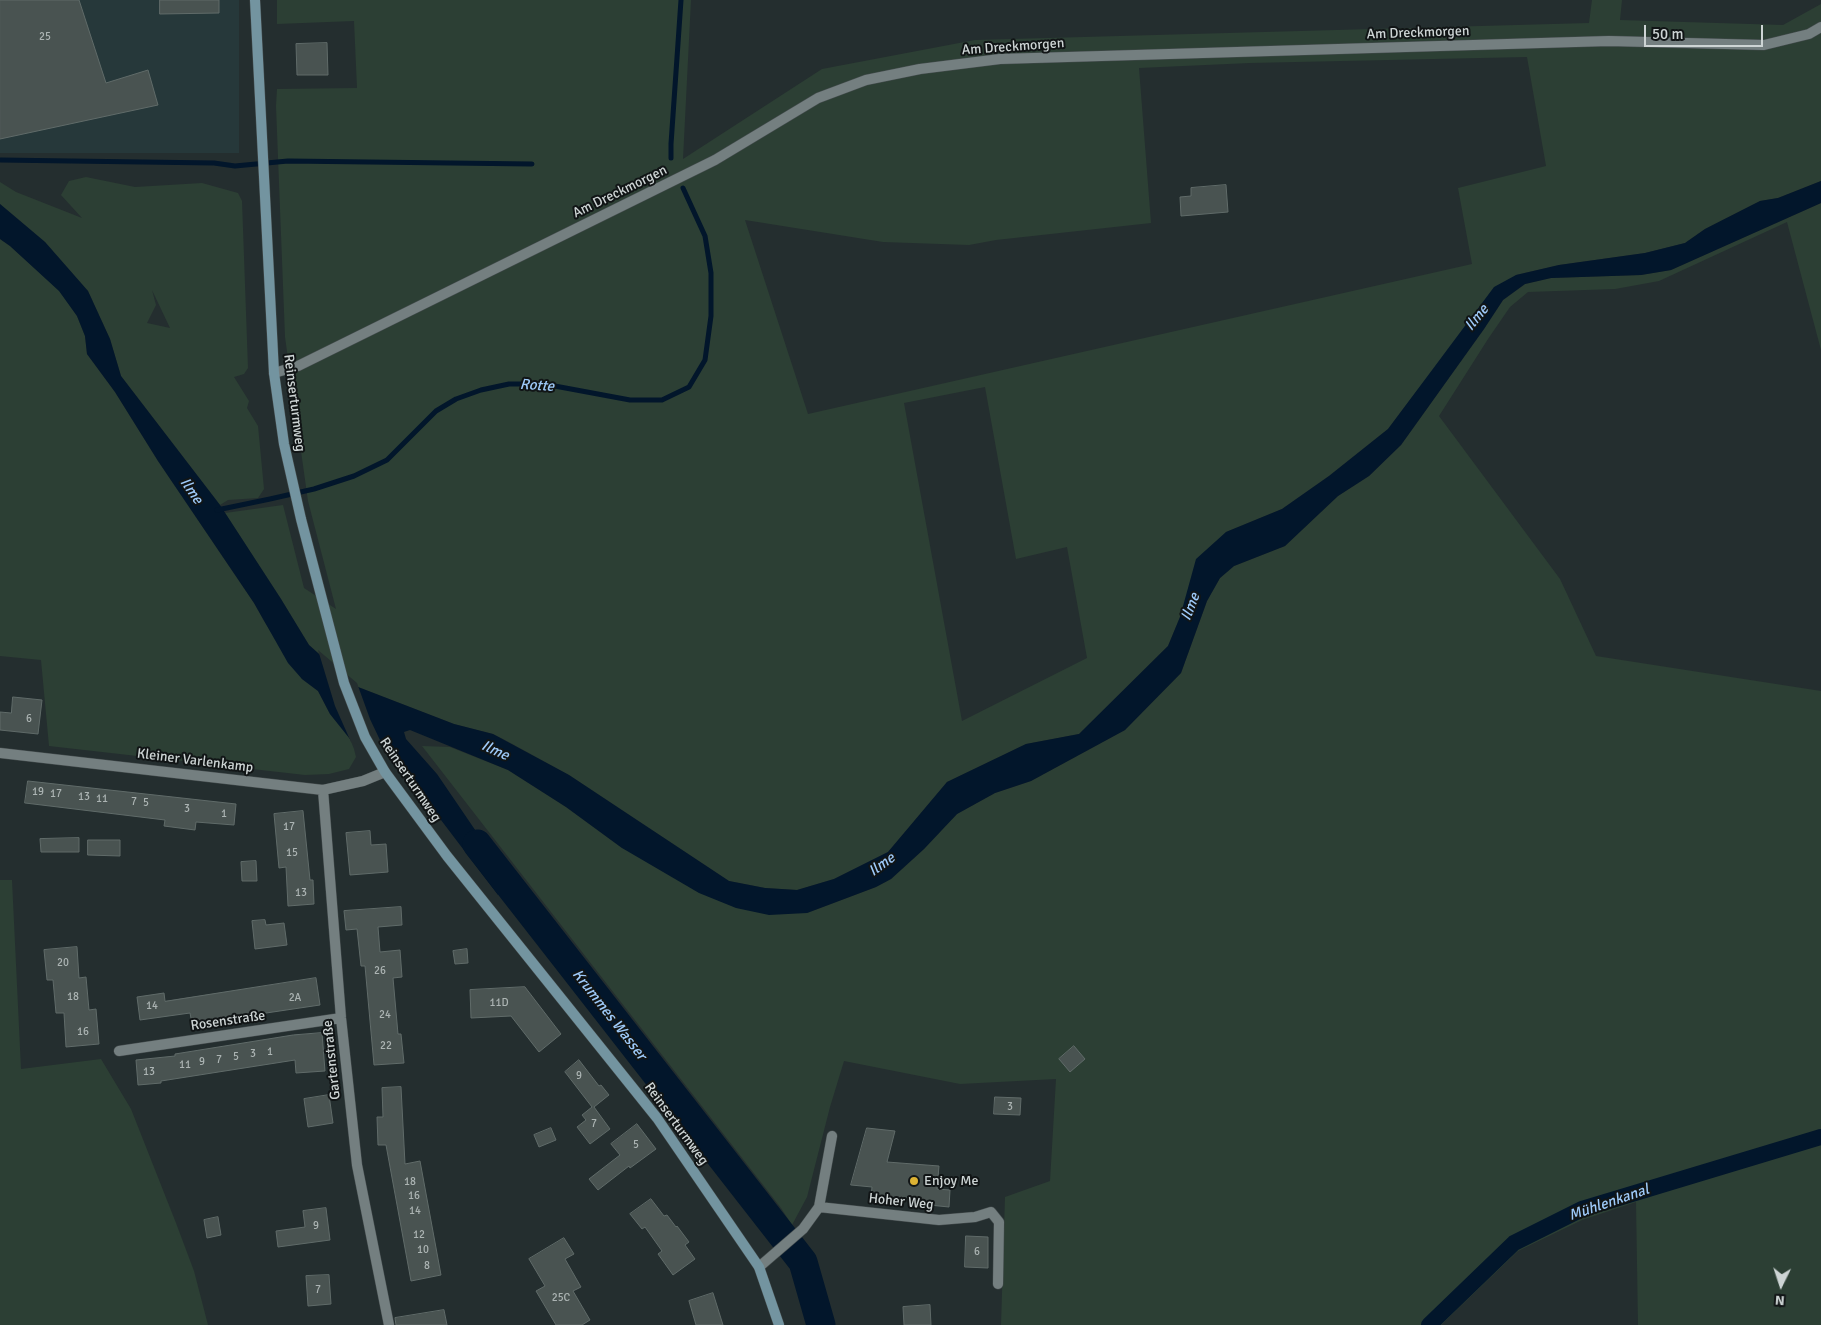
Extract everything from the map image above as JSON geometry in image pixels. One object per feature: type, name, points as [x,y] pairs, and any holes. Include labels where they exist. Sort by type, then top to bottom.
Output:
[{"type":"main road","name":"Reinserturmweg","points":[[255,0],[274,372],[291,478],[301,519],[344,683],[365,737],[385,772],[447,856],[657,1118],[759,1267],[779,1325]]},
{"type":"street","name":"Am Dreckmorgen","points":[[274,372],[298,366],[715,160],[818,98],[866,80],[920,69],[1000,59],[1609,41],[1764,45],[1809,34],[1821,28]]},
{"type":"street","name":"Kleiner Varlenkamp","points":[[0,752],[323,790],[363,781],[385,772]]},
{"type":"street","name":"Gartenstraße","points":[[323,790],[341,1018],[357,1165],[389,1325]]},
{"type":"street","name":"Rosenstraße","points":[[118,1051],[341,1018]]},
{"type":"street","points":[[759,1267],[803,1229],[819,1207],[832,1136]]},
{"type":"street","name":"Hoher Weg","points":[[819,1207],[939,1220],[975,1217],[991,1212],[999,1222],[998,1284]]},
{"type":"shaded area","points":[[0,0],[239,0],[239,153],[0,153]]},
{"type":"green space","points":[[277,0],[691,0],[683,159],[822,69],[975,40],[1589,23],[1592,0],[1622,0],[1620,20],[1783,25],[1821,4],[1821,181],[1778,198],[1760,201],[1705,229],[1685,243],[1645,253],[1559,265],[1516,275],[1416,392],[1388,429],[1329,476],[1282,509],[1226,532],[1180,617],[1168,646],[1079,734],[1026,744],[947,782],[888,852],[834,879],[797,890],[765,888],[729,881],[569,775],[493,734],[454,724],[358,687],[309,645],[225,513],[283,505],[304,588],[336,609],[308,501],[285,337],[276,106],[277,89],[357,88],[354,21],[277,24]],"holes":[[[1527,57],[1546,166],[1458,188],[1472,264],[808,414],[745,220],[883,242],[969,245],[996,240],[1151,223],[1139,68],[1250,63]],[[985,387],[1016,559],[1067,547],[1087,658],[962,721],[904,403]]]},
{"type":"green space","points":[[86,177],[135,187],[202,183],[238,193],[242,201],[248,368],[244,374],[234,377],[249,401],[247,408],[258,426],[264,489],[258,498],[228,500],[220,505],[121,376],[110,339],[88,291],[45,242],[0,204],[0,182],[16,192],[82,218],[61,195],[69,181]],"holes":[[[152,290],[170,328],[147,323],[156,305]]]},
{"type":"green space","points":[[1821,203],[1821,350],[1787,222],[1659,281],[1615,289],[1528,292],[1510,307],[1439,416],[1560,579],[1596,656],[1821,691],[1821,1325],[1638,1325],[1636,1202],[1582,1220],[1518,1251],[1441,1325],[1001,1325],[1005,1197],[1050,1181],[1056,1079],[960,1084],[844,1061],[807,1197],[792,1225],[781,1208],[422,746],[450,747],[508,770],[566,807],[622,848],[807,913],[876,887],[891,879],[924,849],[957,814],[995,793],[1031,781],[1125,730],[1181,673],[1207,601],[1220,578],[1234,566],[1285,546],[1338,496],[1369,476],[1401,445],[1503,300],[1525,284],[1551,278],[1641,275],[1671,270]]},
{"type":"green space","points":[[0,239],[60,291],[77,316],[85,336],[87,354],[115,392],[158,461],[254,603],[302,679],[318,691],[330,714],[350,739],[356,757],[349,769],[329,774],[305,775],[49,746],[41,660],[0,656]]},
{"type":"green space","points":[[0,880],[12,880],[21,1069],[101,1059],[131,1109],[194,1271],[208,1325],[0,1325]]},
{"type":"water","name":"Ilme","points":[[1821,181],[1821,203],[1671,270],[1641,275],[1551,278],[1525,284],[1503,300],[1401,445],[1369,476],[1338,496],[1285,546],[1234,566],[1220,578],[1207,601],[1181,673],[1125,730],[1031,781],[995,793],[957,814],[924,849],[891,879],[876,887],[807,913],[769,915],[736,908],[699,893],[622,848],[566,807],[508,770],[410,730],[404,732],[406,739],[437,774],[501,868],[498,895],[403,770],[385,751],[350,739],[330,714],[318,691],[302,679],[288,663],[254,603],[158,461],[115,392],[87,354],[85,336],[77,316],[59,291],[0,239],[0,204],[45,242],[88,291],[110,339],[121,376],[220,505],[309,645],[358,687],[454,724],[493,734],[569,775],[729,881],[765,888],[797,890],[834,879],[888,852],[947,782],[1026,744],[1079,734],[1168,646],[1180,617],[1196,559],[1226,532],[1282,509],[1329,476],[1388,429],[1494,287],[1516,275],[1559,265],[1645,253],[1685,243],[1705,229],[1760,201],[1778,198]]},
{"type":"pier","points":[[318,650],[357,683],[370,719],[388,757],[384,753],[351,742],[335,706]]},
{"type":"building","points":[[0,0],[79,0],[106,83],[148,70],[158,105],[0,139]]},
{"type":"building","points":[[160,0],[219,0],[219,13],[160,14]]},
{"type":"building","points":[[327,43],[328,75],[297,75],[296,44]]},
{"type":"building","points":[[1226,185],[1228,212],[1181,216],[1180,197],[1191,196],[1191,188]]},
{"type":"building","points":[[13,697],[42,700],[38,734],[0,730],[0,712],[11,713]]},
{"type":"building","points":[[28,781],[236,804],[234,825],[196,822],[195,830],[164,826],[165,820],[25,803]]},
{"type":"building","points":[[303,811],[310,880],[313,880],[314,904],[288,906],[286,867],[279,868],[274,814]]},
{"type":"building","points":[[370,831],[371,845],[386,844],[388,872],[350,875],[346,833]]},
{"type":"building","points":[[79,838],[79,852],[41,852],[40,839]]},
{"type":"building","points":[[88,840],[120,840],[120,856],[88,855]]},
{"type":"building","points":[[256,861],[257,881],[242,881],[241,862]]},
{"type":"building","points":[[401,907],[402,925],[378,927],[380,952],[400,950],[402,977],[393,978],[398,1034],[401,1034],[404,1063],[374,1065],[365,966],[361,966],[357,929],[346,930],[344,911]]},
{"type":"building","points":[[265,920],[266,925],[284,923],[287,945],[255,949],[252,921]]},
{"type":"building","points":[[77,947],[79,978],[86,977],[89,1010],[96,1009],[99,1044],[66,1047],[64,1013],[56,1013],[53,980],[47,980],[44,950]]},
{"type":"building","points":[[467,949],[468,963],[455,964],[453,951]]},
{"type":"building","points":[[316,978],[320,1005],[192,1024],[190,1013],[140,1020],[137,997],[164,993],[165,1001]]},
{"type":"building","points":[[525,987],[561,1034],[539,1052],[511,1016],[471,1018],[470,990]]},
{"type":"building","points":[[322,1033],[325,1071],[296,1073],[295,1060],[161,1081],[161,1083],[138,1085],[136,1060],[175,1056],[175,1054],[293,1035]]},
{"type":"building","points":[[1074,1046],[1085,1059],[1070,1072],[1059,1059]]},
{"type":"building","points":[[579,1060],[599,1086],[601,1085],[609,1095],[594,1107],[610,1129],[590,1144],[577,1127],[586,1120],[582,1115],[592,1107],[565,1072]]},
{"type":"building","points":[[401,1087],[405,1164],[420,1161],[441,1275],[411,1281],[386,1145],[378,1145],[377,1117],[383,1117],[382,1088]]},
{"type":"building","points":[[329,1095],[333,1123],[308,1127],[304,1099]]},
{"type":"building","points":[[995,1097],[1021,1098],[1020,1115],[994,1114]]},
{"type":"building","points":[[637,1124],[656,1149],[630,1168],[629,1166],[598,1190],[589,1179],[620,1155],[611,1144]]},
{"type":"building","points":[[551,1128],[556,1140],[539,1147],[534,1135]]},
{"type":"building","points":[[867,1128],[895,1131],[887,1162],[939,1166],[937,1189],[950,1190],[949,1207],[929,1205],[929,1208],[910,1207],[911,1200],[871,1197],[872,1187],[851,1185]]},
{"type":"building","points":[[651,1199],[664,1216],[667,1215],[677,1226],[689,1242],[685,1245],[695,1259],[673,1275],[658,1254],[662,1251],[645,1227],[642,1229],[630,1214]]},
{"type":"building","points":[[326,1208],[330,1240],[278,1247],[276,1231],[305,1227],[303,1211]]},
{"type":"building","points":[[218,1217],[221,1235],[207,1238],[204,1220]]},
{"type":"building","points":[[966,1236],[988,1237],[988,1268],[965,1267]]},
{"type":"building","points":[[564,1238],[574,1254],[565,1259],[581,1287],[573,1291],[590,1320],[582,1325],[556,1325],[536,1291],[545,1286],[529,1259]]},
{"type":"building","points":[[329,1275],[331,1304],[308,1306],[306,1276]]},
{"type":"building","points":[[713,1293],[723,1325],[696,1325],[689,1301]]},
{"type":"building","points":[[930,1305],[931,1325],[904,1325],[903,1307]]},
{"type":"building","points":[[444,1310],[447,1325],[396,1325],[395,1318]]},
{"type":"waterway","name":"Rotte","points":[[671,158],[681,0]]},
{"type":"waterway","points":[[0,160],[214,163],[235,166],[288,161],[532,164]]},
{"type":"waterway","name":"Rotte","points":[[217,510],[314,489],[354,476],[387,460],[436,411],[456,399],[481,390],[509,384],[544,384],[630,400],[662,400],[689,387],[705,360],[711,316],[711,273],[705,236],[683,188]]},
{"type":"waterway","name":"Krummes Wasser","points":[[477,844],[803,1262],[821,1325]]},
{"type":"waterway","name":"Mühlenkanal","points":[[1429,1325],[1514,1243],[1582,1209],[1821,1137]]},
{"type":"place","name":"Enjoy Me","points":[[914,1181]]}]
